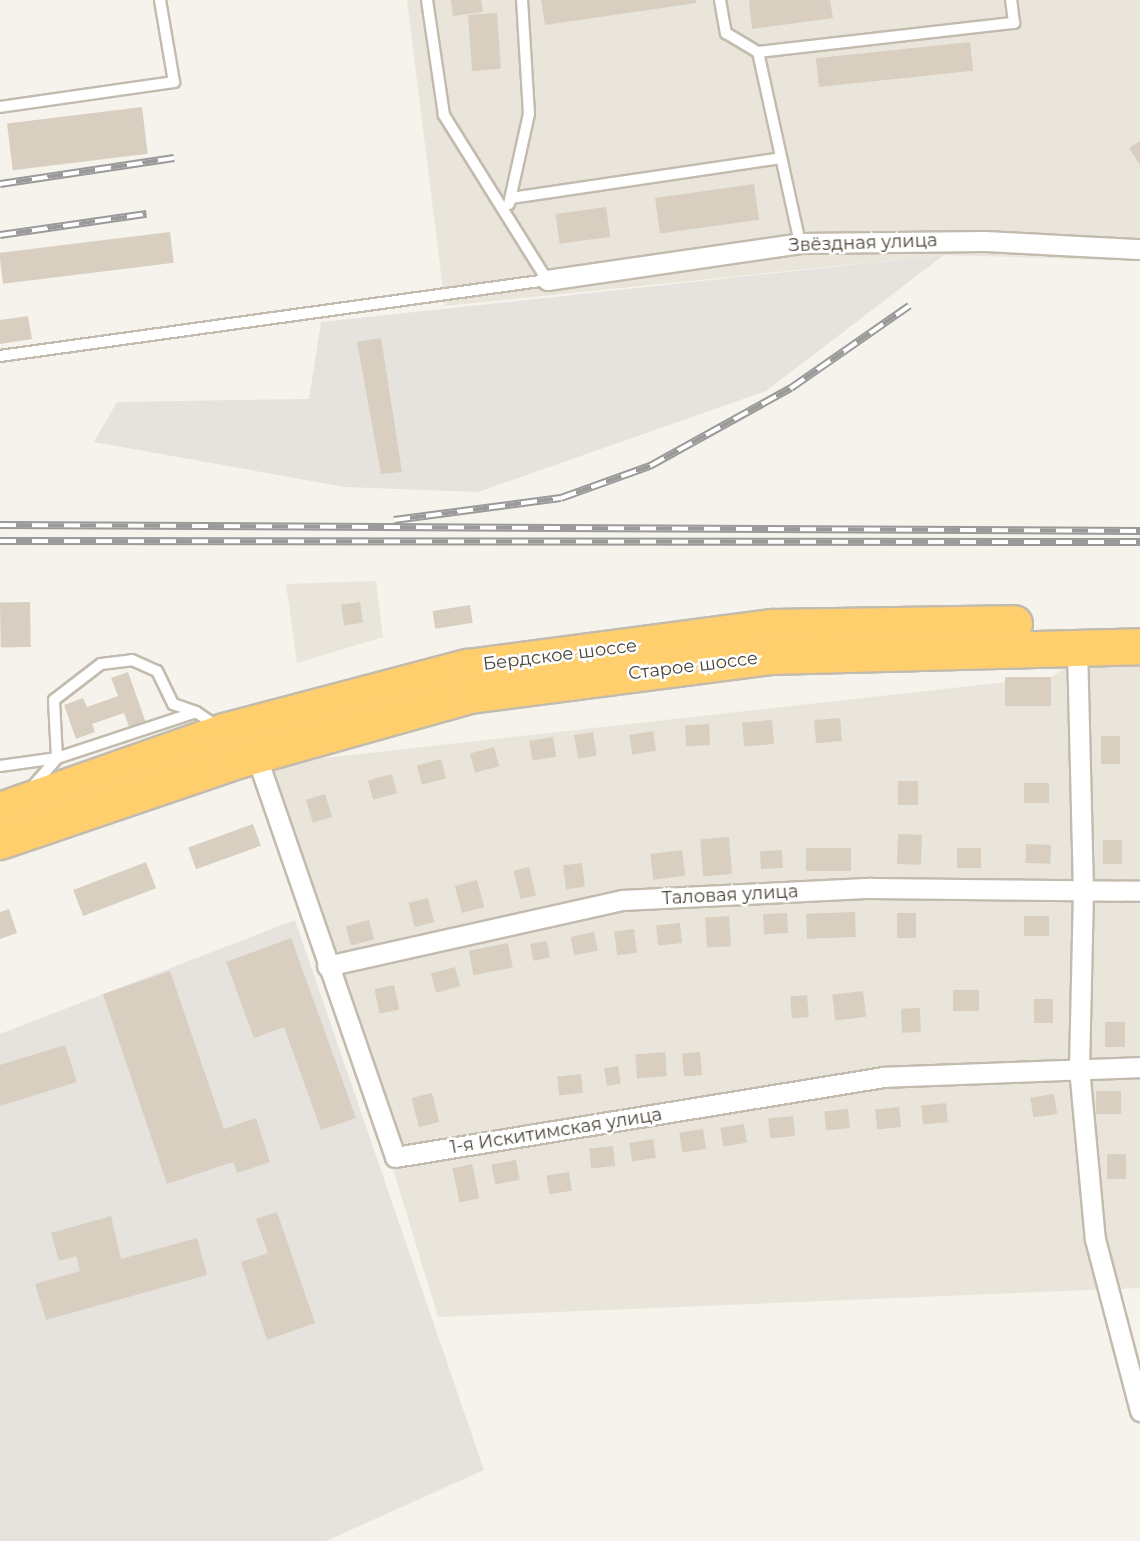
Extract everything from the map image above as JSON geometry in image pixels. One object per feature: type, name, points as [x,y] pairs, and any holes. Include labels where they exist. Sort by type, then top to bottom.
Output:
[{"type":"highway","name":"Бердское шоссе","points":[[8,808],[210,722],[467,667],[772,627],[1140,623]]},
{"type":"highway","name":"Старое шоссе","points":[[256,755],[484,694],[769,656],[1140,646]]},
{"type":"highway","points":[[0,841],[256,755]]},
{"type":"street","name":"Звёздная улица","points":[[547,279],[800,243],[985,241],[1140,250]]},
{"type":"street","points":[[1077,646],[1083,891],[1079,1068],[1095,1239],[1140,1411]]},
{"type":"street","name":"1-я Искитимская улица","points":[[256,755],[395,1157],[883,1077],[1140,1067]]},
{"type":"street","name":"Таловая улица","points":[[327,966],[622,900],[871,888],[1140,891]]},
{"type":"lane","points":[[0,107],[174,82],[160,0]]},
{"type":"lane","points":[[0,356],[547,279],[444,115],[427,0]]},
{"type":"lane","points":[[507,215],[529,114],[522,0]]},
{"type":"lane","points":[[720,0],[726,33],[758,52],[1014,23],[1011,0]]},
{"type":"lane","points":[[758,52],[800,243]]},
{"type":"lane","points":[[511,198],[781,158]]},
{"type":"lane","points":[[8,808],[57,758],[54,700],[101,664],[132,660],[157,671],[173,704],[210,722]]},
{"type":"lane","points":[[0,766],[57,758],[210,722]]},
{"type":"shaded area","points":[[407,0],[1140,0],[1140,261],[944,255],[445,306]]},
{"type":"shaded area","points":[[944,255],[766,391],[478,492],[345,487],[94,442],[117,402],[309,399],[321,322]]},
{"type":"shaded area","points":[[376,581],[383,637],[297,663],[286,584]]},
{"type":"shaded area","points":[[1071,664],[1140,664],[1140,1288],[438,1317],[270,764],[1051,677]]},
{"type":"shaded area","points":[[295,920],[484,1470],[326,1541],[0,1541],[0,1034]]},
{"type":"building","points":[[451,0],[481,0],[483,12],[453,16]]},
{"type":"building","points":[[541,0],[696,0],[696,3],[545,25]]},
{"type":"building","points":[[749,0],[830,0],[833,18],[752,29]]},
{"type":"building","points":[[497,13],[501,69],[472,71],[468,15]]},
{"type":"building","points":[[970,42],[973,71],[819,87],[816,58]]},
{"type":"building","points":[[142,107],[148,154],[13,170],[7,124]]},
{"type":"building","points":[[1140,141],[1140,165],[1129,148]]},
{"type":"building","points":[[754,184],[759,220],[660,234],[655,198]]},
{"type":"building","points":[[606,207],[610,237],[560,244],[555,214]]},
{"type":"building","points":[[170,232],[174,263],[3,284],[0,253]]},
{"type":"building","points":[[28,316],[32,339],[0,344],[0,320]]},
{"type":"building","points":[[381,338],[402,472],[381,474],[357,342]]},
{"type":"building","points":[[30,602],[31,647],[1,648],[0,603]]},
{"type":"building","points":[[360,602],[363,623],[344,625],[341,605]]},
{"type":"building","points":[[470,605],[473,623],[435,629],[432,611]]},
{"type":"building","points":[[128,672],[146,723],[130,729],[124,713],[92,724],[95,732],[76,739],[64,705],[83,698],[87,707],[118,696],[111,678]]},
{"type":"building","points":[[1005,677],[1051,677],[1051,706],[1005,706]]},
{"type":"building","points":[[840,718],[842,741],[816,743],[814,720]]},
{"type":"building","points":[[772,720],[774,744],[744,747],[742,723]]},
{"type":"building","points":[[709,724],[710,745],[686,746],[685,725]]},
{"type":"building","points":[[653,731],[656,751],[632,755],[629,735]]},
{"type":"building","points":[[593,732],[597,756],[578,759],[574,735]]},
{"type":"building","points":[[1101,736],[1120,736],[1120,764],[1101,764]]},
{"type":"building","points":[[553,737],[556,757],[532,761],[529,741]]},
{"type":"building","points":[[494,747],[499,766],[475,773],[470,753]]},
{"type":"building","points":[[441,759],[446,778],[422,785],[417,765]]},
{"type":"building","points":[[392,774],[397,793],[373,800],[368,780]]},
{"type":"building","points":[[898,781],[918,781],[918,805],[898,805]]},
{"type":"building","points":[[1024,783],[1049,783],[1049,803],[1024,803]]},
{"type":"building","points":[[325,794],[332,817],[313,823],[306,800]]},
{"type":"building","points":[[253,824],[261,846],[196,869],[188,848]]},
{"type":"building","points":[[898,834],[922,835],[921,865],[897,864]]},
{"type":"building","points":[[729,837],[732,874],[703,876],[700,840]]},
{"type":"building","points":[[1103,840],[1122,840],[1122,864],[1103,864]]},
{"type":"building","points":[[1026,844],[1051,845],[1050,864],[1025,863]]},
{"type":"building","points":[[806,848],[851,848],[851,871],[806,871]]},
{"type":"building","points":[[957,848],[981,848],[981,868],[957,868]]},
{"type":"building","points":[[682,850],[685,876],[653,880],[650,854]]},
{"type":"building","points":[[782,850],[783,868],[761,869],[760,851]]},
{"type":"building","points":[[146,862],[156,888],[83,916],[73,890]]},
{"type":"building","points":[[582,863],[585,887],[566,889],[563,865]]},
{"type":"building","points":[[529,867],[536,895],[520,899],[513,871]]},
{"type":"building","points":[[477,880],[484,907],[462,913],[455,886]]},
{"type":"building","points":[[428,898],[434,922],[415,927],[409,903]]},
{"type":"building","points":[[9,909],[17,933],[0,939],[0,912]]},
{"type":"building","points":[[855,912],[856,937],[807,939],[806,914]]},
{"type":"building","points":[[787,913],[788,933],[764,934],[763,914]]},
{"type":"building","points":[[897,913],[916,913],[916,938],[897,938]]},
{"type":"building","points":[[729,916],[731,946],[707,948],[705,918]]},
{"type":"building","points":[[1024,916],[1049,916],[1049,936],[1024,936]]},
{"type":"building","points":[[369,920],[374,939],[351,946],[346,926]]},
{"type":"building","points":[[680,923],[682,943],[658,945],[656,926]]},
{"type":"building","points":[[634,929],[637,953],[617,955],[614,931]]},
{"type":"building","points":[[594,932],[598,951],[574,956],[571,937]]},
{"type":"building","points":[[291,938],[356,1118],[321,1130],[284,1027],[254,1038],[226,962]]},
{"type":"building","points":[[547,941],[550,958],[533,961],[530,944]]},
{"type":"building","points":[[508,943],[513,968],[474,975],[469,951]]},
{"type":"building","points":[[455,967],[460,986],[436,993],[431,973]]},
{"type":"building","points":[[170,971],[224,1129],[256,1118],[270,1162],[237,1173],[233,1162],[167,1184],[103,994]]},
{"type":"building","points":[[394,985],[399,1009],[380,1014],[374,989]]},
{"type":"building","points":[[953,990],[979,990],[979,1011],[953,1011]]},
{"type":"building","points":[[863,991],[866,1017],[835,1021],[832,995]]},
{"type":"building","points":[[807,995],[809,1017],[792,1018],[790,996]]},
{"type":"building","points":[[1034,999],[1053,999],[1053,1023],[1034,1023]]},
{"type":"building","points":[[920,1008],[921,1032],[902,1033],[901,1009]]},
{"type":"building","points":[[1105,1022],[1125,1022],[1125,1047],[1105,1047]]},
{"type":"building","points":[[65,1045],[77,1082],[0,1106],[0,1065]]},
{"type":"building","points":[[665,1052],[667,1076],[637,1079],[635,1055]]},
{"type":"building","points":[[700,1052],[702,1075],[684,1076],[682,1054]]},
{"type":"building","points":[[618,1066],[621,1084],[607,1086],[604,1068]]},
{"type":"building","points":[[581,1074],[583,1093],[559,1095],[557,1077]]},
{"type":"building","points":[[1096,1091],[1121,1091],[1121,1114],[1096,1114]]},
{"type":"building","points":[[432,1093],[439,1122],[419,1127],[412,1098]]},
{"type":"building","points":[[1054,1094],[1057,1114],[1033,1118],[1030,1098]]},
{"type":"building","points":[[946,1103],[948,1122],[923,1125],[921,1106]]},
{"type":"building","points":[[899,1107],[901,1127],[877,1129],[875,1110]]},
{"type":"building","points":[[848,1109],[850,1128],[826,1130],[824,1112]]},
{"type":"building","points":[[793,1116],[795,1136],[770,1139],[768,1119]]},
{"type":"building","points":[[744,1124],[747,1143],[723,1147],[720,1128]]},
{"type":"building","points":[[703,1129],[706,1149],[682,1153],[679,1133]]},
{"type":"building","points":[[653,1139],[656,1158],[632,1162],[629,1143]]},
{"type":"building","points":[[613,1146],[615,1166],[591,1168],[589,1149]]},
{"type":"building","points":[[1107,1154],[1126,1154],[1126,1179],[1107,1179]]},
{"type":"building","points":[[516,1160],[520,1180],[495,1184],[491,1165]]},
{"type":"building","points":[[472,1164],[479,1198],[460,1202],[452,1168]]},
{"type":"building","points":[[569,1172],[572,1191],[549,1194],[546,1176]]},
{"type":"building","points":[[277,1212],[315,1323],[267,1340],[241,1262],[268,1253],[256,1219]]},
{"type":"building","points":[[111,1216],[121,1259],[197,1238],[207,1275],[46,1320],[35,1284],[80,1271],[76,1256],[59,1261],[51,1233]]},
{"type":"railway","points":[[0,184],[174,158]]},
{"type":"railway","points":[[0,235],[146,214]]},
{"type":"railway","points":[[394,520],[561,498],[650,466],[791,388],[909,306]]},
{"type":"railway","points":[[0,525],[1140,531]]},
{"type":"railway","points":[[0,541],[1140,542]]}]
